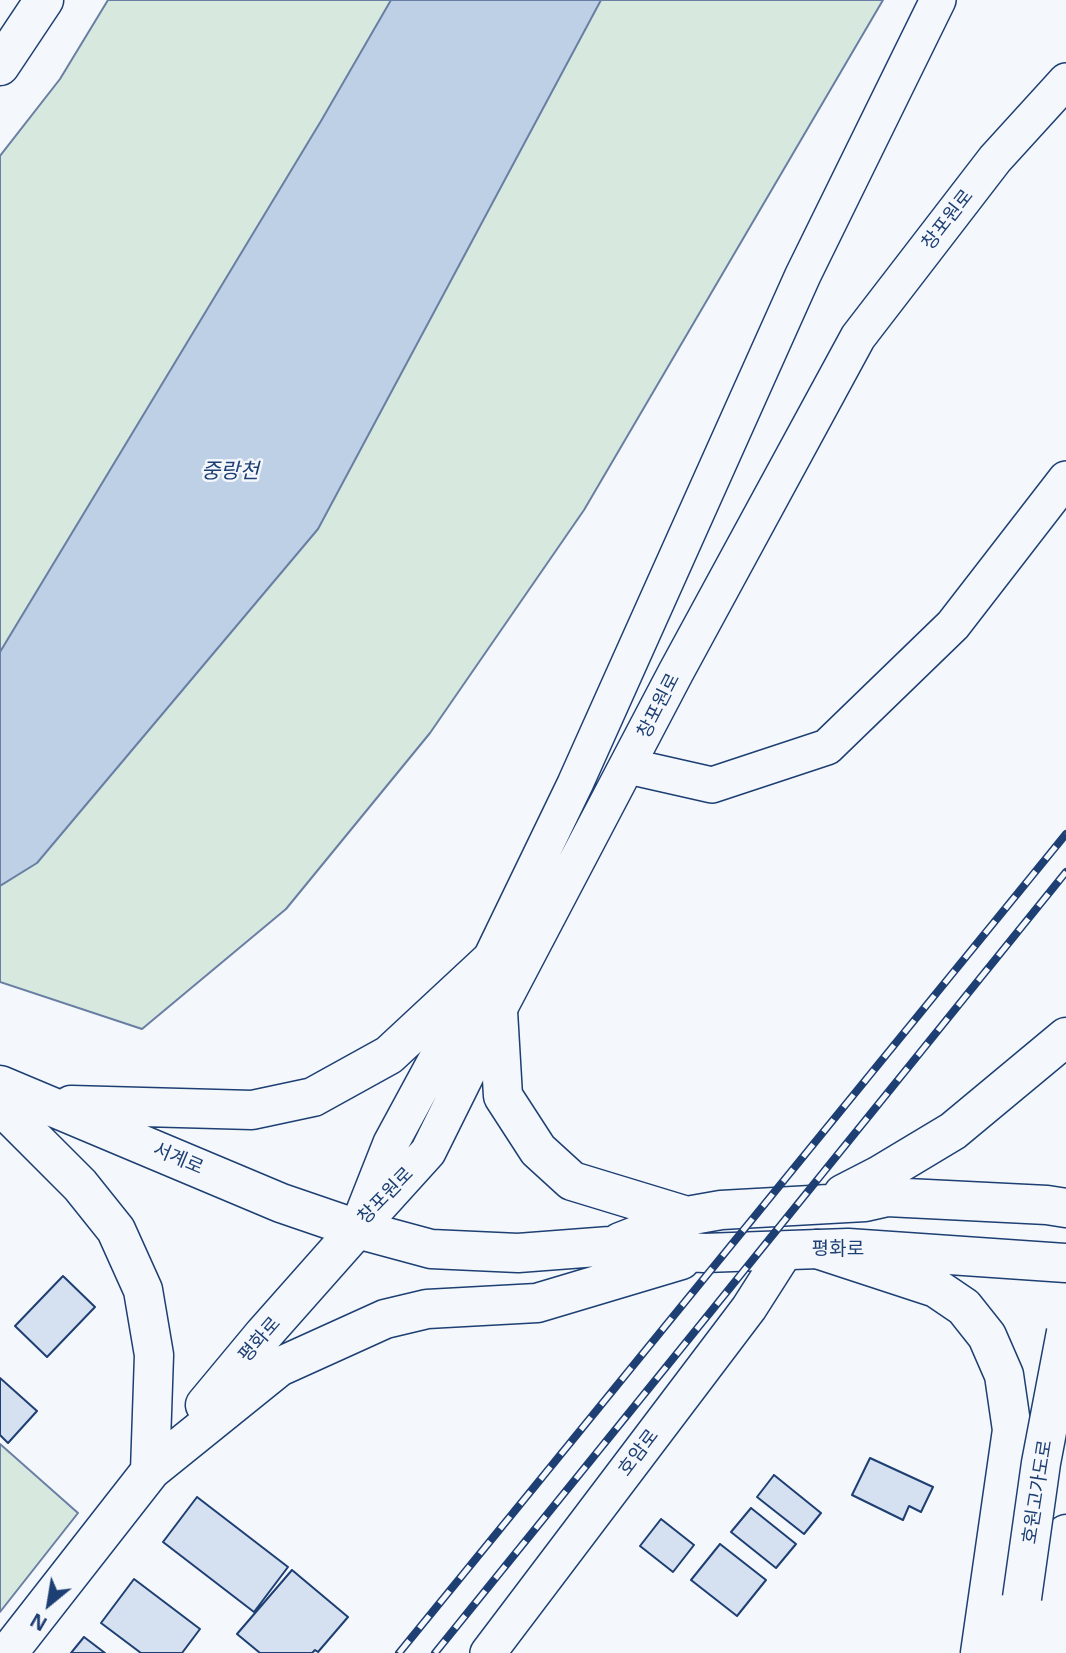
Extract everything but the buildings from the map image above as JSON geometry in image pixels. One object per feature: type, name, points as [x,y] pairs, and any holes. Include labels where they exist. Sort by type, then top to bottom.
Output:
[{"type":"main road","points":[[0,66],[44,0]]},
{"type":"main road","points":[[20,1098],[252,1110],[313,1097],[389,1055],[489,962]]},
{"type":"main road","points":[[498,1011],[503,1096],[538,1150],[572,1181],[687,1216]]},
{"type":"main road","name":"평화로","points":[[822,1204],[878,1176],[953,1131],[1066,1037]]},
{"type":"main road","points":[[20,1098],[80,1185],[116,1230],[142,1290],[155,1355],[150,1471]]},
{"type":"main road","name":"서계로","points":[[20,1098],[281,1203],[357,1229]]},
{"type":"main road","points":[[874,1250],[910,1245],[927,1235],[928,1221],[913,1205],[887,1197]]},
{"type":"main road","name":"평화로","points":[[610,1246],[687,1216],[721,1210],[865,1202],[887,1197],[1066,1208]]},
{"type":"main road","name":"평화로","points":[[8,1653],[150,1471],[264,1334],[357,1229],[431,1249],[519,1253],[610,1246],[704,1253],[874,1250],[1066,1263]]},
{"type":"main road","points":[[802,1250],[936,1288],[964,1307],[987,1336],[1004,1375],[1012,1430],[980,1653]]},
{"type":"main road","points":[[150,1471],[281,1366],[384,1319],[427,1309],[537,1303],[704,1253]]},
{"type":"main road","name":"호원고가도로","points":[[1050,1653],[1039,1600],[1041,1463],[1066,1332]]},
{"type":"main road","points":[[1012,1430],[1036,1416],[1066,1416]]},
{"type":"main road","name":"호원고가도로","points":[[1015,1653],[1066,1534]]},
{"type":"street","name":"창포원로","points":[[357,1229],[391,1143],[489,962],[575,784],[803,275],[938,0]]},
{"type":"street","name":"창포원로","points":[[357,1229],[428,1153],[498,1011],[676,672],[858,337],[995,159],[1066,80]]},
{"type":"street","points":[[628,766],[712,785],[827,747],[953,625],[1066,480]]},
{"type":"street","name":"호암로","points":[[488,1653],[749,1308],[802,1250]]},
{"type":"shaded area","points":[[108,0],[883,0],[584,510],[430,733],[286,909],[142,1029],[0,982],[0,156],[60,79]]},
{"type":"shaded area","points":[[0,1444],[78,1513],[0,1612]]},
{"type":"water","name":"중랑천","points":[[391,0],[601,0],[318,529],[37,863],[0,886],[0,652],[321,121]]},
{"type":"railway","points":[[399,1653],[1066,834]]},
{"type":"railway","points":[[435,1653],[1066,872]]}]
